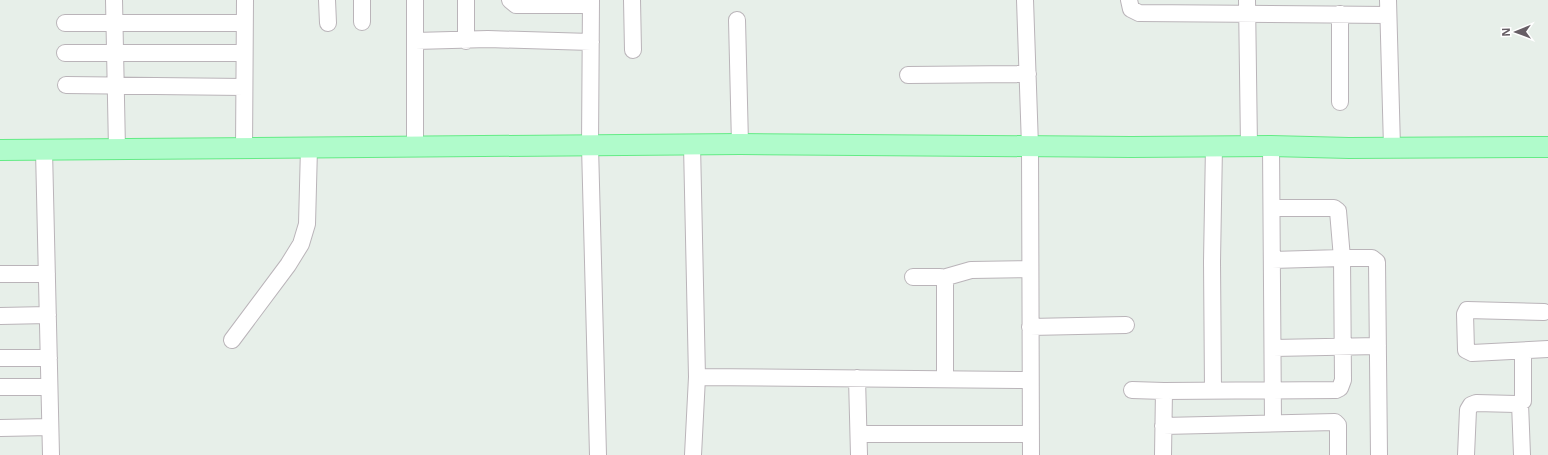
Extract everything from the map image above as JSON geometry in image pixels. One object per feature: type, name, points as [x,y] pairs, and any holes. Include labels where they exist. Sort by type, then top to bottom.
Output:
[{"type":"main road","points":[[0,150],[415,148],[740,144],[1271,146],[1349,148],[1548,147]]},
{"type":"street","points":[[114,0],[116,149]]},
{"type":"street","points":[[244,0],[244,148]]},
{"type":"street","points":[[327,0],[328,23]]},
{"type":"street","points":[[362,0],[362,22]]},
{"type":"street","points":[[415,0],[415,148]]},
{"type":"street","points":[[466,0],[466,41]]},
{"type":"street","points":[[510,0],[516,5],[591,3],[590,146],[598,455]]},
{"type":"street","points":[[632,0],[633,50]]},
{"type":"street","points":[[1025,0],[1030,146],[1029,380],[1031,455]]},
{"type":"street","points":[[1129,0],[1131,9],[1139,13],[1247,7],[1340,14],[1388,7],[1392,147]]},
{"type":"street","points":[[1247,7],[1249,146]]},
{"type":"street","points":[[1340,14],[1340,102]]},
{"type":"street","points":[[737,20],[740,144]]},
{"type":"street","points":[[65,23],[244,23]]},
{"type":"street","points":[[415,41],[466,41],[488,39],[591,42]]},
{"type":"street","points":[[65,53],[244,53]]},
{"type":"street","points":[[908,75],[1028,74]]},
{"type":"street","points":[[66,85],[244,87]]},
{"type":"street","points":[[692,145],[697,377],[693,455]]},
{"type":"street","points":[[1213,390],[1212,262],[1214,146]]},
{"type":"street","points":[[1271,146],[1274,391],[1273,423]]},
{"type":"street","points":[[232,340],[288,265],[301,244],[307,224],[309,148]]},
{"type":"street","points":[[44,150],[51,455]]},
{"type":"street","points":[[1132,390],[1274,391],[1340,388],[1343,380],[1342,258],[1340,218],[1338,211],[1334,208],[1272,208]]},
{"type":"street","points":[[1272,260],[1372,258],[1378,264],[1380,455]]},
{"type":"street","points":[[913,277],[943,278],[971,270],[1030,269]]},
{"type":"street","points":[[0,274],[47,274]]},
{"type":"street","points":[[943,278],[945,280],[946,289],[945,378]]},
{"type":"street","points":[[1544,312],[1467,310],[1465,314],[1466,350],[1467,352],[1548,349]]},
{"type":"street","points":[[0,316],[48,315]]},
{"type":"street","points":[[1030,327],[1126,325]]},
{"type":"street","points":[[1273,348],[1378,346]]},
{"type":"street","points":[[1522,455],[1520,403],[1523,401],[1525,395],[1523,351]]},
{"type":"street","points":[[0,358],[48,358]]},
{"type":"street","points":[[697,377],[945,378],[1029,380]]},
{"type":"street","points":[[857,378],[860,455]]},
{"type":"street","points":[[0,387],[49,387]]},
{"type":"street","points":[[1163,455],[1164,391]]},
{"type":"street","points":[[1466,455],[1467,418],[1468,410],[1471,405],[1476,403],[1520,403]]},
{"type":"street","points":[[1163,426],[1336,422],[1338,425],[1338,455]]},
{"type":"street","points":[[0,428],[50,427]]},
{"type":"street","points":[[859,434],[1031,434]]}]
